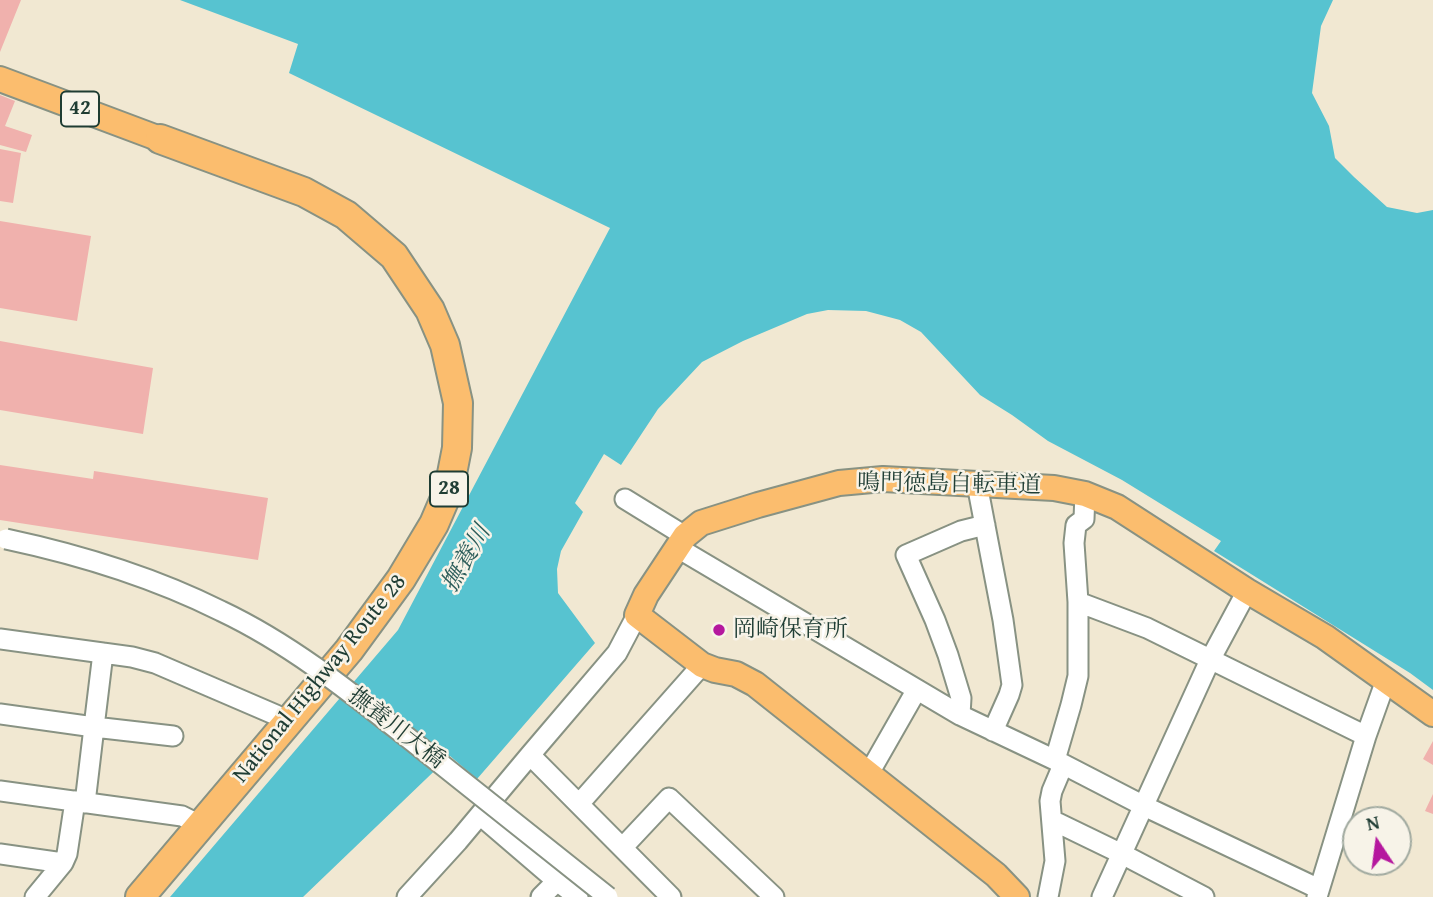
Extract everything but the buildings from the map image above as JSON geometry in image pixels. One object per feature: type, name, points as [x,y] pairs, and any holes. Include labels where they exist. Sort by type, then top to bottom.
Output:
[{"type":"highway","name":"National Highway Route 28","points":[[140,897],[349,650],[401,579],[434,524],[449,489],[457,447],[458,403],[445,345],[430,310],[394,256],[346,215],[304,192],[160,139]]},
{"type":"main road","name":"42","points":[[0,79],[160,139]]},
{"type":"main road","name":"鳴門徳島自転車道","points":[[637,615],[646,595],[681,542],[701,523],[795,494],[839,483],[883,479],[1054,488],[1085,494],[1117,507],[1247,591],[1325,637],[1433,713]]},
{"type":"main road","points":[[637,615],[702,665],[736,674],[755,684],[996,875],[1017,897]]},
{"type":"street","points":[[976,484],[1003,620],[1012,685],[993,731]]},
{"type":"street","points":[[1048,897],[1055,861],[1050,801],[1078,676],[1078,602],[1074,543],[1076,525],[1084,519],[1085,494]]},
{"type":"street","points":[[625,499],[681,542],[916,691],[1318,893],[1386,680]]},
{"type":"street","points":[[960,715],[961,698],[948,655],[906,555],[961,531],[985,525]]},
{"type":"street","name":"撫養川大橋","points":[[3,538],[60,551],[159,584],[222,611],[278,642],[346,689],[608,897]]},
{"type":"street","points":[[1102,897],[1210,660],[1247,591]]},
{"type":"street","points":[[1078,602],[1147,628],[1366,736]]},
{"type":"street","points":[[407,897],[458,841],[617,653],[637,615]]},
{"type":"street","points":[[0,639],[132,657],[155,663],[275,715],[286,724]]},
{"type":"street","points":[[36,897],[64,863],[80,802],[94,726],[103,653]]},
{"type":"street","points":[[579,804],[702,665]]},
{"type":"street","points":[[868,775],[916,691]]},
{"type":"street","points":[[0,714],[173,736]]},
{"type":"street","points":[[530,755],[671,897]]},
{"type":"street","points":[[0,791],[182,816],[202,826]]},
{"type":"street","points":[[623,847],[669,798],[774,897]]},
{"type":"street","points":[[480,815],[578,897]]},
{"type":"street","points":[[1052,825],[1058,823],[1204,897]]},
{"type":"street","points":[[0,854],[64,863]]},
{"type":"street","points":[[541,897],[557,881]]},
{"type":"water","name":"撫養川","points":[[180,0],[1333,0],[1321,26],[1312,93],[1329,126],[1335,158],[1387,207],[1417,213],[1433,210],[1433,690],[1214,551],[1221,541],[1122,480],[1048,441],[980,395],[921,332],[900,320],[866,311],[828,310],[807,314],[702,362],[658,409],[621,465],[604,454],[575,503],[583,512],[561,551],[557,569],[558,593],[595,643],[477,779],[450,756],[303,897],[170,897],[398,630],[610,228],[289,73],[298,44]]},
{"type":"place","name":"岡崎保育所","points":[[719,630]]}]
